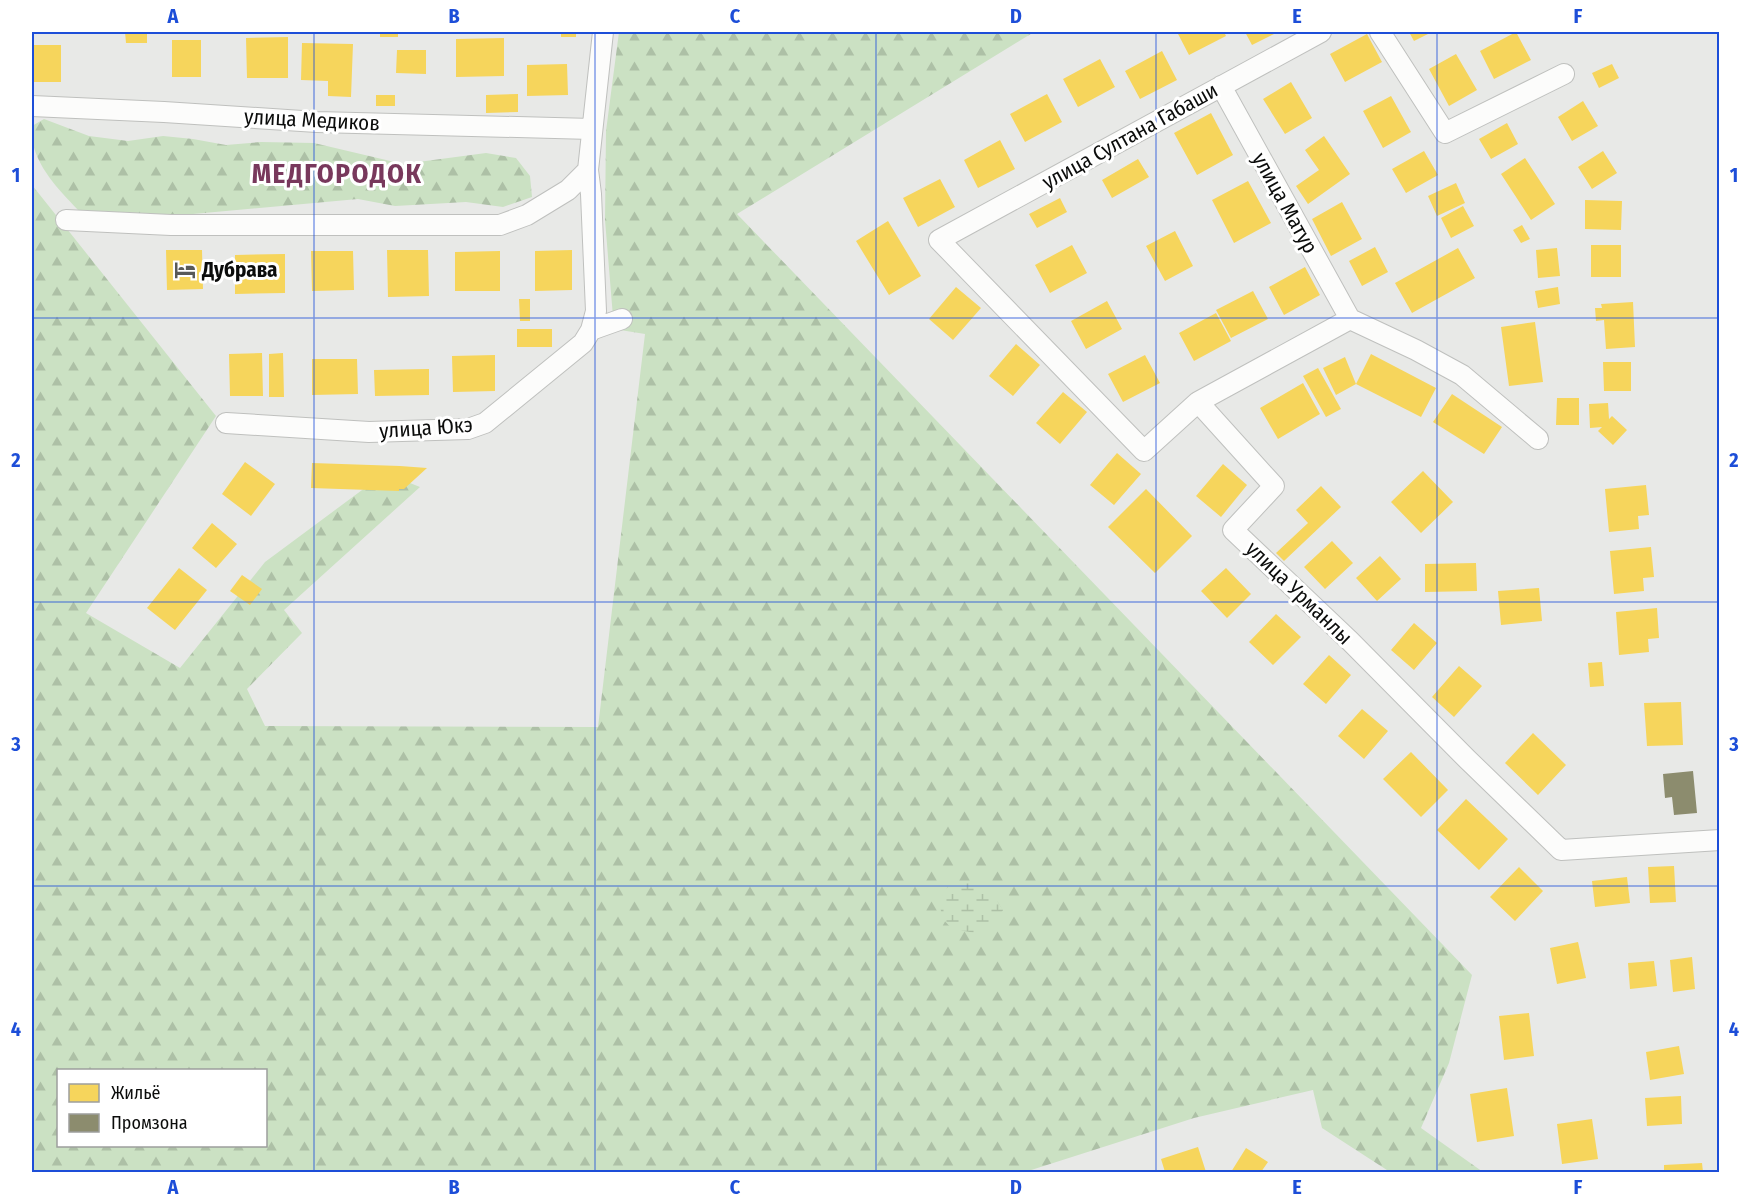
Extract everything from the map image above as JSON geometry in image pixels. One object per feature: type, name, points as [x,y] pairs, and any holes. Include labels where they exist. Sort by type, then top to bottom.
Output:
[{"type":"street","points":[[591,330],[596,311],[588,170],[603,32]]},
{"type":"street","name":"улица Султана Габаши","points":[[1198,402],[1144,451],[939,240],[1320,32]]},
{"type":"street","points":[[1380,32],[1445,134],[1564,74]]},
{"type":"street","name":"улица Матур","points":[[1221,86],[1350,319]]},
{"type":"street","name":"улица Медиков","points":[[32,106],[164,111],[317,122],[592,129]]},
{"type":"street","points":[[66,220],[171,225],[500,225],[527,215],[568,190],[588,170]]},
{"type":"street","name":"улица Юкэ","points":[[226,423],[369,432],[468,429],[485,423],[583,343],[591,330],[622,319]]},
{"type":"street","points":[[1198,402],[1350,319],[1462,375],[1538,439]]},
{"type":"street","name":"улица Урманлы","points":[[1198,402],[1274,486],[1233,530],[1350,641],[1561,850],[1719,840]]},
{"type":"green space","points":[[619,32],[1034,32],[737,214],[1472,975],[1449,1063],[1421,1128],[1483,1172],[1390,1172],[1322,1128],[1313,1090],[1194,1118],[1025,1172],[32,1172],[32,185],[216,416],[86,613],[180,668],[265,562],[385,473],[420,487],[284,610],[302,633],[247,689],[265,726],[598,727],[645,334],[614,329],[605,220],[606,131]]},
{"type":"green space","points":[[44,119],[89,136],[128,141],[163,136],[226,145],[261,142],[314,143],[403,164],[486,153],[516,158],[530,176],[532,197],[503,207],[466,202],[395,206],[358,199],[160,217],[81,213],[52,182],[36,154],[32,140],[32,126]]},
{"type":"green space","points":[[954,881],[986,884],[1003,910],[991,928],[976,933],[952,929],[943,919],[940,907],[943,892]]},
{"type":"building: Жильё","points":[[125,32],[147,32],[147,43],[126,43]]},
{"type":"building: Жильё","points":[[380,32],[398,32],[398,37],[380,37]]},
{"type":"building: Жильё","points":[[561,32],[576,32],[576,37],[561,37]]},
{"type":"building: Жильё","points":[[1177,32],[1224,32],[1226,36],[1189,55]]},
{"type":"building: Жильё","points":[[1245,32],[1278,32],[1252,45]]},
{"type":"building: Жильё","points":[[1409,32],[1432,32],[1414,41]]},
{"type":"building: Жильё","points":[[1516,32],[1531,60],[1494,79],[1480,51]]},
{"type":"building: Жильё","points":[[1367,34],[1382,62],[1345,82],[1330,54]]},
{"type":"building: Жильё","points":[[288,37],[288,78],[247,78],[246,38]]},
{"type":"building: Жильё","points":[[504,38],[504,76],[456,77],[456,39]]},
{"type":"building: Жильё","points":[[172,40],[201,40],[201,77],[172,77]]},
{"type":"building: Жильё","points":[[302,43],[353,44],[351,97],[328,96],[328,81],[301,80]]},
{"type":"building: Жильё","points":[[32,45],[61,45],[61,82],[32,82]]},
{"type":"building: Жильё","points":[[397,50],[426,50],[426,74],[396,73]]},
{"type":"building: Жильё","points":[[1162,51],[1177,80],[1140,99],[1125,71]]},
{"type":"building: Жильё","points":[[1456,54],[1477,90],[1449,106],[1429,69]]},
{"type":"building: Жильё","points":[[1100,59],[1115,87],[1078,107],[1063,79]]},
{"type":"building: Жильё","points":[[567,64],[568,95],[527,96],[527,65]]},
{"type":"building: Жильё","points":[[1612,64],[1619,78],[1599,88],[1592,73]]},
{"type":"building: Жильё","points":[[1291,82],[1312,118],[1285,134],[1263,99]]},
{"type":"building: Жильё","points":[[518,94],[518,112],[486,113],[486,95]]},
{"type":"building: Жильё","points":[[1047,94],[1062,122],[1025,142],[1010,114]]},
{"type":"building: Жильё","points":[[376,95],[395,95],[395,106],[376,106]]},
{"type":"building: Жильё","points":[[1391,96],[1411,132],[1383,148],[1363,111]]},
{"type":"building: Жильё","points":[[1583,101],[1598,126],[1572,141],[1558,117]]},
{"type":"building: Жильё","points":[[1211,113],[1233,155],[1197,175],[1174,133]]},
{"type":"building: Жильё","points":[[1507,123],[1518,144],[1491,159],[1479,139]]},
{"type":"building: Жильё","points":[[1324,136],[1350,174],[1308,204],[1296,186],[1319,170],[1305,150]]},
{"type":"building: Жильё","points":[[1000,140],[1015,169],[978,188],[964,160]]},
{"type":"building: Жильё","points":[[1424,151],[1438,175],[1406,193],[1392,169]]},
{"type":"building: Жильё","points":[[1603,151],[1617,173],[1592,189],[1578,167]]},
{"type":"building: Жильё","points":[[1525,158],[1555,204],[1531,220],[1501,174]]},
{"type":"building: Жильё","points":[[1138,159],[1149,177],[1112,198],[1102,180]]},
{"type":"building: Жильё","points":[[940,179],[955,207],[918,227],[903,198]]},
{"type":"building: Жильё","points":[[1248,181],[1271,223],[1234,243],[1212,200]]},
{"type":"building: Жильё","points":[[1456,183],[1465,203],[1437,216],[1428,196]]},
{"type":"building: Жильё","points":[[1060,198],[1067,212],[1037,228],[1029,214]]},
{"type":"building: Жильё","points":[[1585,200],[1622,201],[1621,230],[1585,229]]},
{"type":"building: Жильё","points":[[1342,202],[1362,239],[1331,256],[1312,219]]},
{"type":"building: Жильё","points":[[1463,206],[1474,226],[1451,238],[1441,218]]},
{"type":"building: Жильё","points":[[888,221],[921,276],[889,295],[856,241]]},
{"type":"building: Жильё","points":[[1522,225],[1530,239],[1521,243],[1513,230]]},
{"type":"building: Жильё","points":[[1175,231],[1193,266],[1165,281],[1146,246]]},
{"type":"building: Жильё","points":[[1072,245],[1087,273],[1050,293],[1035,265]]},
{"type":"building: Жильё","points":[[1591,245],[1621,245],[1621,277],[1591,277]]},
{"type":"building: Жильё","points":[[1375,247],[1388,272],[1362,286],[1349,261]]},
{"type":"building: Жильё","points":[[1458,248],[1475,278],[1412,313],[1395,283]]},
{"type":"building: Жильё","points":[[1557,248],[1560,276],[1538,278],[1536,250]]},
{"type":"building: Жильё","name":"Дубрава","points":[[166,250],[202,250],[203,289],[167,290]]},
{"type":"building: Жильё","points":[[387,250],[428,250],[429,296],[388,297]]},
{"type":"building: Жильё","points":[[572,250],[572,290],[535,291],[535,251]]},
{"type":"building: Жильё","points":[[311,251],[353,251],[354,290],[312,291]]},
{"type":"building: Жильё","points":[[500,251],[500,291],[455,291],[455,252]]},
{"type":"building: Жильё","points":[[285,254],[285,293],[235,294],[235,255]]},
{"type":"building: Жильё","points":[[1305,267],[1320,295],[1284,315],[1269,287]]},
{"type":"building: Жильё","points":[[956,287],[981,308],[953,340],[929,319]]},
{"type":"building: Жильё","points":[[1558,287],[1560,304],[1538,308],[1535,291]]},
{"type":"building: Жильё","points":[[1253,291],[1268,319],[1231,338],[1216,310]]},
{"type":"building: Жильё","points":[[519,299],[530,299],[530,321],[520,321]]},
{"type":"building: Жильё","points":[[1107,301],[1122,329],[1086,349],[1071,321]]},
{"type":"building: Жильё","points":[[1633,302],[1635,347],[1606,349],[1604,320],[1596,321],[1595,308],[1602,308],[1601,304]]},
{"type":"building: Жильё","points":[[1216,313],[1231,341],[1194,361],[1179,333]]},
{"type":"building: Жильё","points":[[1535,322],[1543,382],[1509,386],[1501,327]]},
{"type":"building: Жильё","points":[[517,329],[552,329],[552,347],[517,347]]},
{"type":"building: Жильё","points":[[1016,344],[1040,365],[1013,396],[989,376]]},
{"type":"building: Жильё","points":[[262,353],[263,396],[230,396],[229,354]]},
{"type":"building: Жильё","points":[[283,353],[284,397],[269,397],[269,354]]},
{"type":"building: Жильё","points":[[1371,354],[1436,388],[1421,417],[1356,384]]},
{"type":"building: Жильё","points":[[495,355],[495,391],[453,392],[452,356]]},
{"type":"building: Жильё","points":[[1145,355],[1160,383],[1123,402],[1108,374]]},
{"type":"building: Жильё","points":[[1345,357],[1356,384],[1336,395],[1323,368]]},
{"type":"building: Жильё","points":[[312,359],[357,359],[358,394],[312,395]]},
{"type":"building: Жильё","points":[[1603,362],[1631,362],[1631,391],[1604,391]]},
{"type":"building: Жильё","points":[[1318,368],[1341,409],[1326,417],[1303,376]]},
{"type":"building: Жильё","points":[[429,369],[429,395],[375,396],[374,370]]},
{"type":"building: Жильё","points":[[1303,383],[1320,414],[1278,439],[1260,408]]},
{"type":"building: Жильё","points":[[1063,392],[1087,412],[1060,444],[1036,423]]},
{"type":"building: Жильё","points":[[1452,394],[1502,427],[1484,454],[1433,422]]},
{"type":"building: Жильё","points":[[1557,398],[1579,398],[1579,425],[1556,425]]},
{"type":"building: Жильё","points":[[1608,403],[1609,419],[1612,416],[1627,430],[1613,445],[1598,431],[1602,427],[1590,428],[1589,404]]},
{"type":"building: Жильё","points":[[1117,453],[1141,474],[1114,505],[1090,485]]},
{"type":"building: Жильё","points":[[245,462],[275,484],[251,516],[222,494]]},
{"type":"building: Жильё","points":[[312,463],[427,468],[399,491],[311,488]]},
{"type":"building: Жильё","points":[[1223,464],[1247,485],[1221,517],[1196,496]]},
{"type":"building: Жильё","points":[[1423,471],[1453,502],[1421,533],[1391,502]]},
{"type":"building: Жильё","points":[[1646,485],[1649,515],[1638,516],[1639,529],[1609,532],[1605,489]]},
{"type":"building: Жильё","points":[[1321,486],[1341,507],[1284,561],[1276,553],[1308,523],[1296,510]]},
{"type":"building: Жильё","points":[[1146,489],[1192,536],[1155,573],[1108,527]]},
{"type":"building: Жильё","points":[[212,523],[237,544],[216,568],[192,548]]},
{"type":"building: Жильё","points":[[1332,541],[1353,563],[1325,589],[1304,567]]},
{"type":"building: Жильё","points":[[1651,547],[1654,577],[1643,578],[1644,591],[1614,594],[1610,551]]},
{"type":"building: Жильё","points":[[1380,556],[1401,579],[1377,601],[1356,578]]},
{"type":"building: Жильё","points":[[1476,563],[1477,591],[1425,592],[1425,564]]},
{"type":"building: Жильё","points":[[179,568],[207,590],[175,630],[147,608]]},
{"type":"building: Жильё","points":[[1226,568],[1251,594],[1227,618],[1201,591]]},
{"type":"building: Жильё","points":[[242,575],[262,589],[250,605],[230,591]]},
{"type":"building: Жильё","points":[[1539,588],[1542,621],[1501,625],[1498,591]]},
{"type":"building: Жильё","points":[[1657,608],[1659,638],[1648,639],[1649,652],[1619,655],[1616,612]]},
{"type":"building: Жильё","points":[[1276,614],[1301,637],[1273,665],[1249,642]]},
{"type":"building: Жильё","points":[[1414,623],[1437,643],[1414,670],[1391,650]]},
{"type":"building: Жильё","points":[[1329,655],[1351,675],[1326,704],[1303,684]]},
{"type":"building: Жильё","points":[[1602,662],[1604,686],[1590,687],[1588,663]]},
{"type":"building: Жильё","points":[[1459,666],[1482,686],[1454,717],[1432,697]]},
{"type":"building: Жильё","points":[[1681,702],[1683,745],[1647,746],[1644,703]]},
{"type":"building: Жильё","points":[[1362,709],[1388,731],[1364,759],[1338,736]]},
{"type":"building: Жильё","points":[[1533,733],[1566,765],[1538,795],[1505,763]]},
{"type":"building: Жильё","points":[[1411,752],[1448,790],[1421,817],[1383,779]]},
{"type":"building: Жильё","points":[[1466,799],[1508,839],[1479,870],[1437,830]]},
{"type":"building: Жильё","points":[[1674,866],[1676,902],[1650,903],[1648,867]]},
{"type":"building: Жильё","points":[[1519,867],[1543,891],[1515,921],[1490,897]]},
{"type":"building: Жильё","points":[[1627,877],[1630,903],[1595,907],[1592,881]]},
{"type":"building: Жильё","points":[[1578,942],[1586,978],[1557,984],[1550,948]]},
{"type":"building: Жильё","points":[[1692,957],[1695,989],[1673,992],[1670,960]]},
{"type":"building: Жильё","points":[[1654,961],[1657,986],[1630,989],[1628,963]]},
{"type":"building: Жильё","points":[[1529,1013],[1534,1056],[1504,1060],[1499,1016]]},
{"type":"building: Жильё","points":[[1679,1046],[1684,1074],[1650,1080],[1646,1052]]},
{"type":"building: Жильё","points":[[1507,1088],[1514,1136],[1477,1142],[1470,1094]]},
{"type":"building: Жильё","points":[[1681,1096],[1682,1124],[1647,1126],[1645,1098]]},
{"type":"building: Жильё","points":[[1592,1119],[1598,1159],[1562,1164],[1557,1124]]},
{"type":"building: Жильё","points":[[1198,1147],[1206,1172],[1165,1172],[1161,1159]]},
{"type":"building: Жильё","points":[[1246,1148],[1268,1162],[1261,1172],[1231,1172]]},
{"type":"building: Жильё","points":[[1702,1163],[1703,1172],[1664,1172],[1664,1165]]},
{"type":"building: Промзона","points":[[1693,771],[1697,813],[1674,815],[1672,797],[1665,798],[1663,774]]},
{"type":"place","name":"Дубрава","points":[[185,270]]},
{"type":"district","name":"МЕДГОРОДОК","points":[[337,174]]}]
